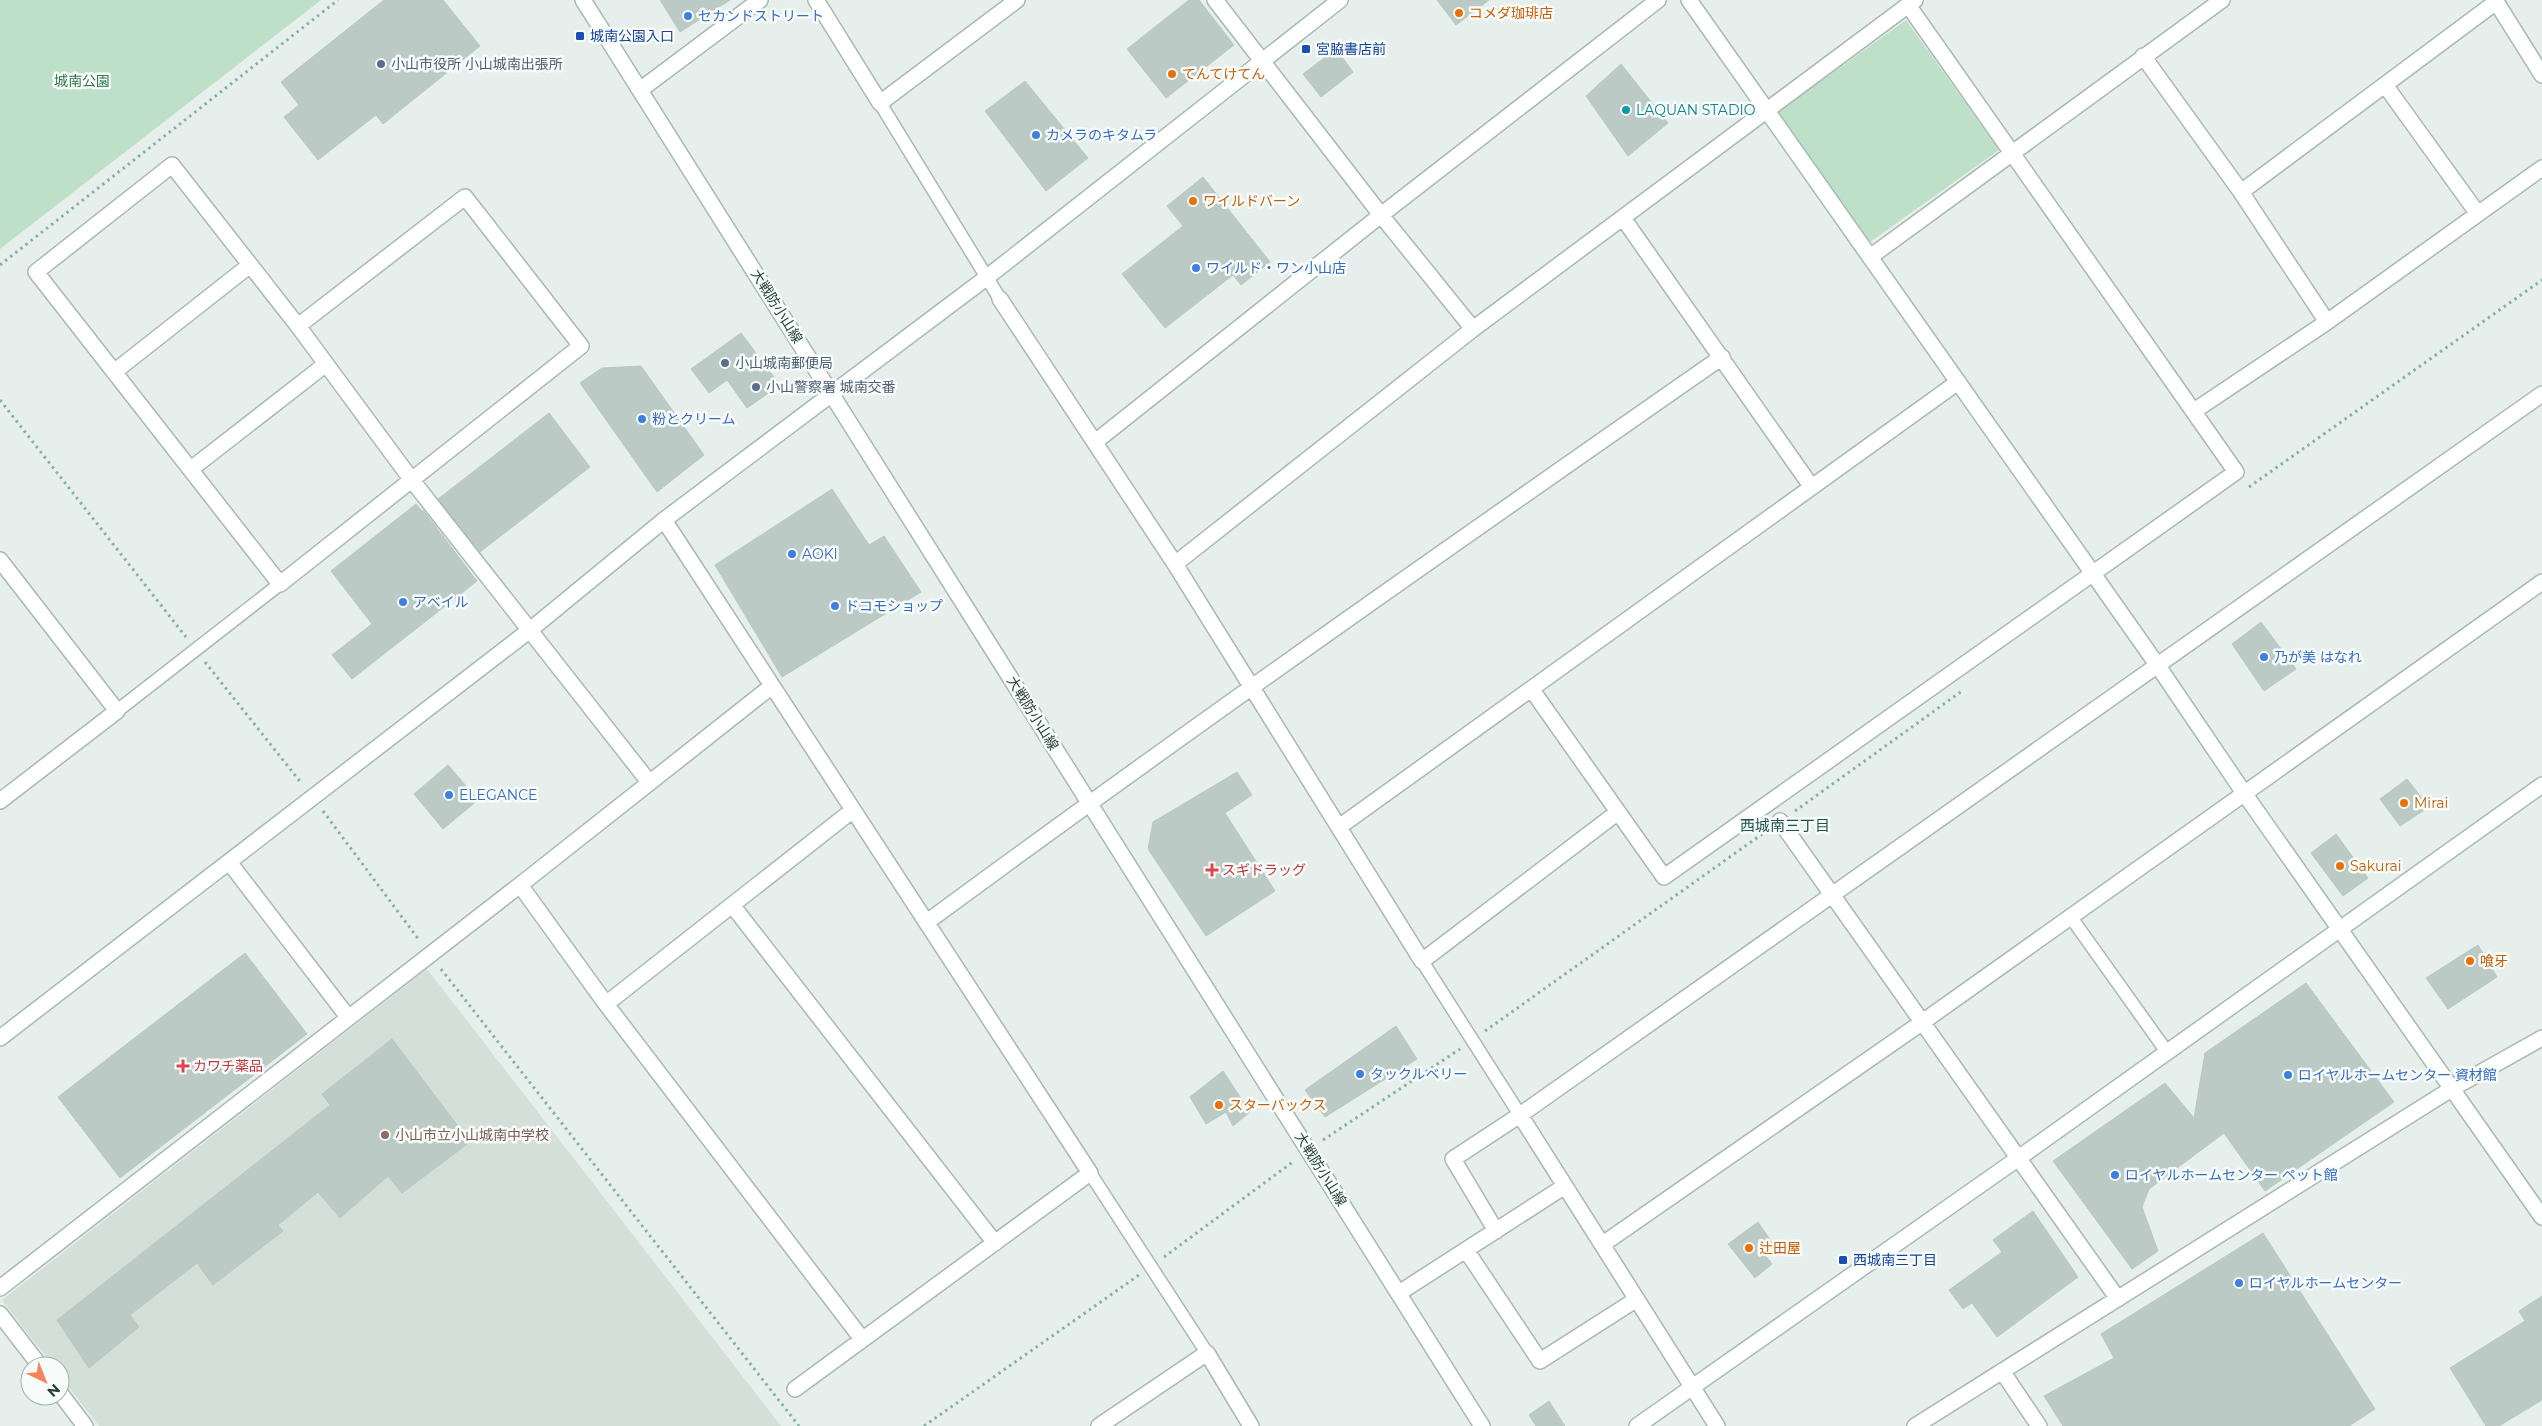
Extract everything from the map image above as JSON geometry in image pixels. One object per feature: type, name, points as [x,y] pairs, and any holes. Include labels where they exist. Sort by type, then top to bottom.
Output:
[{"type":"street","name":"大戦防小山線","points":[[583,0],[1482,1426]]},
{"type":"street","points":[[640,90],[760,0]]},
{"type":"street","points":[[816,0],[880,103],[1017,0]]},
{"type":"street","points":[[1215,0],[1381,215],[1473,329]]},
{"type":"street","points":[[0,1038],[530,630],[664,520],[986,278],[1340,0]]},
{"type":"street","points":[[1095,442],[1381,215],[1658,0]]},
{"type":"street","points":[[1689,0],[2158,666],[2339,929],[2541,1212]]},
{"type":"street","points":[[1870,258],[2012,152],[2222,0]]},
{"type":"street","points":[[2241,192],[2496,1],[2542,75]]},
{"type":"street","points":[[1175,564],[1473,329],[1912,2],[2012,152],[2236,472],[1664,877],[1532,690]]},
{"type":"street","points":[[2143,56],[2241,192],[2327,322]]},
{"type":"street","points":[[2385,85],[2478,214]]},
{"type":"street","points":[[298,326],[465,197],[581,346],[411,479],[280,584],[36,272],[172,165],[298,326],[411,479],[649,782]]},
{"type":"street","points":[[2194,411],[2327,322],[2542,168]]},
{"type":"street","points":[[1623,218],[1811,486]]},
{"type":"street","points":[[114,372],[250,265]]},
{"type":"street","points":[[1000,299],[1175,564],[1422,961],[1618,812]]},
{"type":"street","points":[[926,922],[1089,802],[1253,688],[1411,574],[1722,358]]},
{"type":"street","points":[[191,469],[326,364]]},
{"type":"street","points":[[1339,827],[1958,382]]},
{"type":"street","points":[[1496,1231],[1453,1159],[1520,1115],[2542,394]]},
{"type":"street","points":[[664,520],[1090,1173],[795,1389]]},
{"type":"street","points":[[0,801],[117,711],[3,570]]},
{"type":"street","points":[[1603,1244],[1924,1022],[2070,916],[2542,582]]},
{"type":"street","points":[[0,1288],[520,885],[772,686]]},
{"type":"street","points":[[1637,1426],[2020,1157],[2542,785]]},
{"type":"street","points":[[606,1004],[853,810]]},
{"type":"street","points":[[1780,821],[1834,894],[2118,1298]]},
{"type":"street","points":[[229,862],[348,1017]]},
{"type":"street","points":[[520,885],[606,1004],[862,1339]]},
{"type":"street","points":[[732,905],[995,1243]]},
{"type":"street","points":[[1915,1426],[2453,1088],[2542,1038]]},
{"type":"street","points":[[1520,1115],[1717,1426]]},
{"type":"street","points":[[1399,1293],[1565,1186]]},
{"type":"street","points":[[1466,1250],[1540,1361],[1637,1299]]},
{"type":"street","points":[[0,1314],[32,1356]]},
{"type":"street","points":[[1099,1426],[1207,1353],[1250,1426]]},
{"type":"street","points":[[2002,1371],[2039,1426]]},
{"type":"street","points":[[70,1406],[85,1426]]},
{"type":"lane","points":[[880,103],[1000,299]]},
{"type":"lane","points":[[117,711],[197,651],[280,584]]},
{"type":"lane","points":[[2070,916],[2167,1052]]},
{"type":"lane","points":[[1422,961],[1520,1115]]},
{"type":"lane","points":[[1090,1173],[1207,1353]]},
{"type":"path","points":[[0,265],[338,0]]},
{"type":"path","points":[[2241,492],[2542,280]]},
{"type":"path","points":[[0,400],[312,796],[430,954],[799,1426]]},
{"type":"path","points":[[924,1426],[1152,1266],[1308,1150],[1472,1041],[1966,688]]},
{"type":"shaded area","name":"小山市立小山城南中学校","points":[[427,969],[781,1426],[99,1426],[70,1389],[70,1356],[45,1356],[2,1300]]},
{"type":"green space","name":"城南公園","points":[[0,0],[321,0],[0,249]]},
{"type":"green space","points":[[1906,20],[1999,150],[1870,242],[1778,112]]},
{"type":"building","name":"小山市役所 小山城南出張所","points":[[384,0],[443,0],[480,46],[383,124],[376,115],[318,160],[284,117],[299,105],[281,82]]},
{"type":"building","name":"セカンドストリート","points":[[660,0],[730,0],[680,32]]},
{"type":"building","name":"てんてけてん","points":[[1189,0],[1199,0],[1234,45],[1166,98],[1127,49]]},
{"type":"building","name":"コメダ珈琲店","points":[[1437,0],[1489,0],[1456,25]]},
{"type":"building","points":[[1336,49],[1353,72],[1321,97],[1303,74]]},
{"type":"building","name":"LAQUAN STADIO","points":[[1621,64],[1668,123],[1628,156],[1586,96]]},
{"type":"building","name":"カメラのキタムラ","points":[[1025,81],[1088,158],[1046,191],[985,111]]},
{"type":"building","name":"ワイルド・ワン小山店","points":[[1203,177],[1270,262],[1241,285],[1233,275],[1165,328],[1122,274],[1183,226],[1167,206]]},
{"type":"building","points":[[741,333],[780,385],[747,408],[727,380],[709,393],[691,369]]},
{"type":"building","name":"粉とクリーム","points":[[641,366],[704,455],[657,492],[580,383],[602,368]]},
{"type":"building","points":[[549,413],[590,467],[480,552],[438,499]]},
{"type":"building","points":[[832,489],[869,545],[884,536],[921,592],[782,677],[715,565]]},
{"type":"building","name":"アベイル","points":[[416,504],[423,510],[477,581],[352,679],[332,655],[372,624],[331,571]]},
{"type":"building","name":"乃が美 はなれ","points":[[2261,622],[2296,669],[2264,691],[2232,644]]},
{"type":"building","points":[[448,765],[478,800],[443,829],[414,794]]},
{"type":"building","name":"スギドラッグ","points":[[1237,772],[1252,795],[1225,813],[1275,891],[1206,936],[1148,849],[1153,822]]},
{"type":"building","name":"Mirai","points":[[2407,779],[2429,807],[2400,826],[2380,799]]},
{"type":"building","name":"Sakurai","points":[[2336,834],[2368,878],[2343,896],[2311,853]]},
{"type":"building","name":"喰牙","points":[[2478,945],[2497,977],[2448,1009],[2426,978]]},
{"type":"building","name":"カワチ薬品","points":[[245,953],[307,1034],[120,1178],[58,1097]]},
{"type":"building","name":"ロイヤルホームセンター 資材館","points":[[2306,983],[2394,1102],[2265,1191],[2224,1133],[2149,1189],[2142,1207],[2158,1251],[2132,1269],[2053,1161],[2165,1083],[2194,1118],[2205,1053]]},
{"type":"building","name":"タックルベリー","points":[[1396,1026],[1417,1059],[1325,1117],[1305,1090]]},
{"type":"building","points":[[392,1039],[470,1142],[402,1193],[388,1176],[340,1218],[318,1192],[278,1225],[283,1231],[213,1285],[197,1263],[130,1315],[139,1327],[89,1368],[57,1320],[330,1105],[322,1094]]},
{"type":"building","name":"スターバックス","points":[[1223,1071],[1250,1112],[1233,1126],[1226,1112],[1206,1124],[1190,1097]]},
{"type":"building","points":[[2033,1211],[2078,1277],[1997,1337],[1972,1303],[1963,1309],[1949,1290],[2002,1252],[1993,1240]]},
{"type":"building","name":"辻田屋","points":[[1758,1222],[1773,1244],[1762,1251],[1772,1264],[1755,1278],[1728,1244]]},
{"type":"building","name":"ロイヤルホームセンター","points":[[2263,1233],[2375,1409],[2349,1426],[2063,1426],[2044,1396],[2114,1358],[2101,1334]]},
{"type":"building","points":[[2542,1296],[2542,1400],[2499,1426],[2486,1426],[2450,1368],[2525,1321],[2519,1311]]},
{"type":"building","points":[[1549,1401],[1565,1426],[1536,1426],[1529,1415]]},
{"type":"place","name":"コメダ珈琲店","points":[[1459,13]]},
{"type":"place","name":"セカンドストリート","points":[[688,16]]},
{"type":"place","name":"城南公園入口","points":[[580,36]]},
{"type":"place","name":"宮脇書店前","points":[[1306,49]]},
{"type":"place","name":"小山市役所 小山城南出張所","points":[[381,64]]},
{"type":"place","name":"てんてけてん","points":[[1172,74]]},
{"type":"place","name":"LAQUAN STADIO","points":[[1626,110]]},
{"type":"place","name":"カメラのキタムラ","points":[[1036,135]]},
{"type":"place","name":"ワイルドバーン","points":[[1193,201]]},
{"type":"place","name":"ワイルド・ワン小山店","points":[[1196,268]]},
{"type":"place","name":"小山城南郵便局","points":[[725,363]]},
{"type":"place","name":"小山警察署 城南交番","points":[[756,387]]},
{"type":"place","name":"粉とクリーム","points":[[642,419]]},
{"type":"place","name":"AOKI","points":[[792,554]]},
{"type":"place","name":"アベイル","points":[[403,602]]},
{"type":"place","name":"ドコモショップ","points":[[835,606]]},
{"type":"place","name":"乃が美 はなれ","points":[[2264,657]]},
{"type":"place","name":"ELEGANCE","points":[[449,795]]},
{"type":"place","name":"Mirai","points":[[2404,803]]},
{"type":"place","name":"Sakurai","points":[[2340,866]]},
{"type":"place","name":"スギドラッグ","points":[[1212,870]]},
{"type":"place","name":"喰牙","points":[[2470,961]]},
{"type":"place","name":"カワチ薬品","points":[[183,1066]]},
{"type":"place","name":"タックルベリー","points":[[1360,1074]]},
{"type":"place","name":"ロイヤルホームセンター 資材館","points":[[2288,1075]]},
{"type":"place","name":"スターバックス","points":[[1219,1105]]},
{"type":"place","name":"小山市立小山城南中学校","points":[[385,1135]]},
{"type":"place","name":"ロイヤルホームセンター ペット館","points":[[2115,1175]]},
{"type":"place","name":"辻田屋","points":[[1749,1248]]},
{"type":"place","name":"西城南三丁目","points":[[1843,1260]]},
{"type":"place","name":"ロイヤルホームセンター","points":[[2239,1283]]},
{"type":"district","name":"西城南三丁目","points":[[1785,825]]}]
